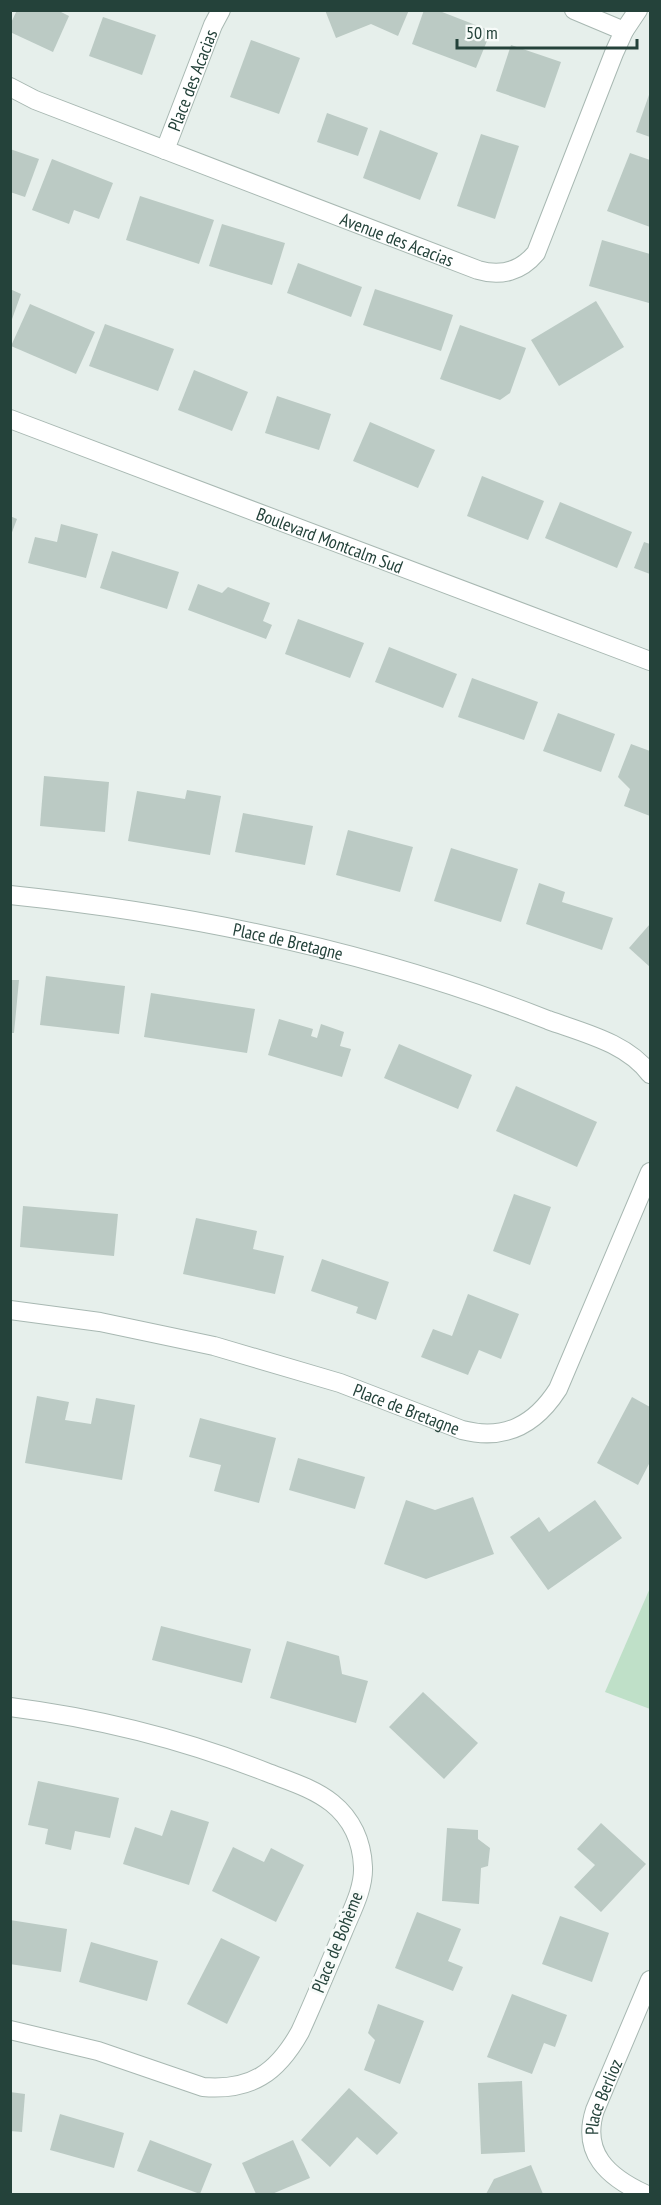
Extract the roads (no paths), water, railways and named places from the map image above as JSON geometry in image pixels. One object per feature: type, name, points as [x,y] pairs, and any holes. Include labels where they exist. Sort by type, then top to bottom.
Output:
[{"type":"street","name":"Place des Acacias","points":[[165,150],[213,25],[221,10]]},
{"type":"street","points":[[574,10],[624,31]]},
{"type":"street","name":"Avenue des Acacias","points":[[10,87],[35,100],[478,270],[500,273],[517,269],[530,261],[541,242],[624,31],[638,10]]},
{"type":"street","name":"Boulevard Montcalm Sud","points":[[10,419],[651,660]]},
{"type":"street","name":"Place de Bretagne","points":[[10,895],[79,903],[206,923],[369,959],[499,1000],[620,1048],[637,1058],[651,1074]]},
{"type":"street","name":"Place de Bretagne","points":[[10,1310],[100,1322],[214,1346],[340,1383],[462,1430],[474,1433],[498,1433],[531,1420],[549,1403],[558,1389],[651,1172]]},
{"type":"street","name":"Place de Bohème","points":[[10,1707],[71,1716],[187,1745],[249,1765],[303,1786],[332,1804],[351,1825],[360,1847],[363,1869],[357,1898],[300,2032],[290,2050],[277,2065],[253,2081],[222,2089],[203,2087],[98,2051],[10,2030]]},
{"type":"street","name":"Place Berlioz","points":[[645,2194],[620,2180],[601,2162],[591,2141],[590,2130],[595,2110],[651,1980]]}]
